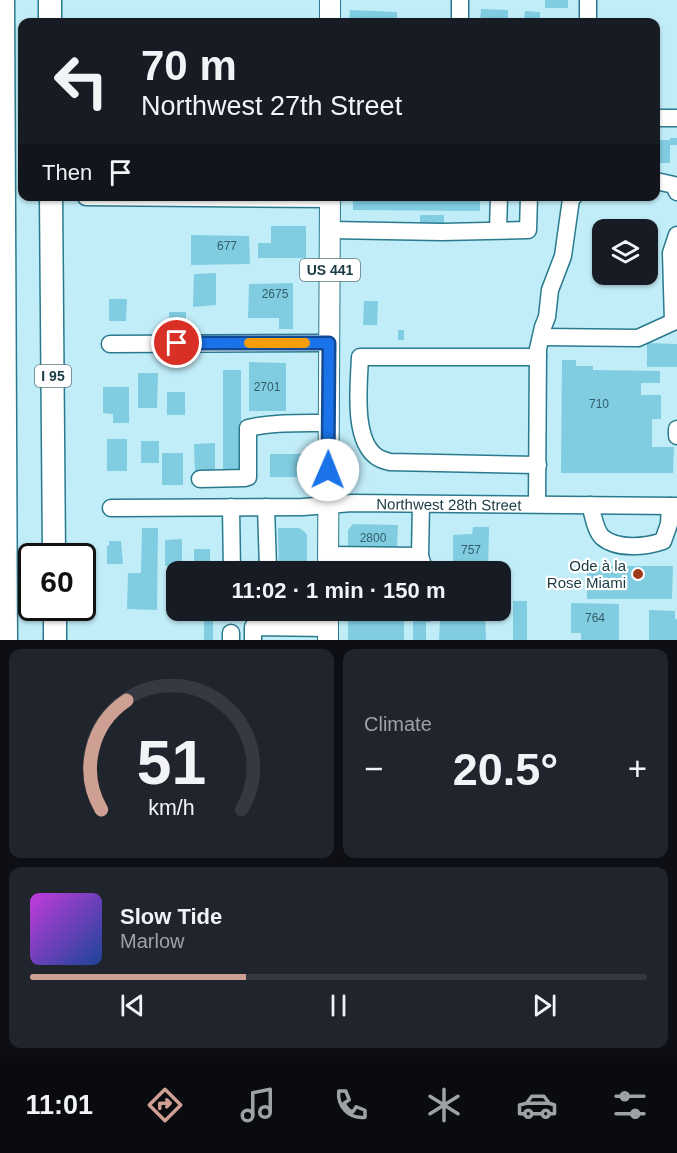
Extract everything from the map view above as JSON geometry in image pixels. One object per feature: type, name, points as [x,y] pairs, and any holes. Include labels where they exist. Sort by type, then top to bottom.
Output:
[{"type":"highway","points":[[3,0],[6,640]]},
{"type":"highway","points":[[50,0],[50,18]]},
{"type":"highway","name":"I 95","points":[[51,201],[54,543]]},
{"type":"highway","points":[[55,621],[55,640]]},
{"type":"main road","points":[[330,0],[330,18]]},
{"type":"main road","name":"US 441","points":[[328,561],[330,201]]},
{"type":"street","points":[[460,0],[460,18]]},
{"type":"street","points":[[588,0],[588,18]]},
{"type":"street","points":[[660,118],[677,118]]},
{"type":"street","points":[[660,182],[674,186],[677,192]]},
{"type":"street","points":[[498,230],[499,201]]},
{"type":"street","points":[[330,230],[442,232],[528,230],[530,201]]},
{"type":"street","points":[[537,504],[538,357],[543,327],[548,317],[550,290],[563,256],[571,201]]},
{"type":"street","points":[[541,337],[638,338],[673,322],[671,253],[677,235]]},
{"type":"street","points":[[110,344],[329,343]]},
{"type":"street","points":[[538,357],[360,357],[358,416],[366,444],[377,457],[390,462],[538,465]]},
{"type":"street","points":[[200,479],[248,477],[248,428],[297,423],[328,423]]},
{"type":"street","points":[[677,429],[677,436]]},
{"type":"street","name":"Northwest 28th Street","points":[[111,508],[267,507],[352,503],[673,506]]},
{"type":"street","points":[[421,504],[423,561]]},
{"type":"street","points":[[590,505],[601,536],[613,543],[628,546],[651,545],[663,541],[673,506]]},
{"type":"street","points":[[231,507],[232,561]]},
{"type":"street","points":[[267,507],[268,561]]},
{"type":"street","points":[[254,640],[253,627],[301,634],[328,626]]},
{"type":"building","points":[[545,0],[568,0],[568,8],[545,8]]},
{"type":"building","points":[[481,9],[508,10],[508,18],[480,18]]},
{"type":"building","points":[[350,10],[397,12],[397,18],[349,18]]},
{"type":"building","points":[[525,11],[540,12],[540,18],[524,18]]},
{"type":"building","points":[[670,138],[677,138],[677,145],[670,145],[670,163],[660,163],[660,140],[670,140]]},
{"type":"building","points":[[353,201],[480,201],[480,211],[353,210]]},
{"type":"building","points":[[420,215],[444,215],[444,227],[420,227]]},
{"type":"building","points":[[271,226],[306,226],[306,258],[258,258],[258,243],[271,243]]},
{"type":"building","points":[[191,235],[249,236],[250,264],[191,265]]},
{"type":"building","points":[[216,273],[216,305],[193,307],[194,274]]},
{"type":"building","points":[[293,283],[293,329],[279,329],[279,318],[248,318],[249,284]]},
{"type":"building","points":[[109,299],[127,299],[126,321],[109,321]]},
{"type":"building","points":[[364,301],[378,301],[377,325],[363,325]]},
{"type":"building","points":[[169,312],[186,312],[186,325],[169,325]]},
{"type":"building","points":[[398,330],[404,330],[404,340],[398,340]]},
{"type":"building","points":[[647,343],[677,344],[677,367],[647,367]]},
{"type":"building","points":[[562,360],[576,360],[576,366],[593,366],[593,370],[660,371],[660,383],[641,383],[641,395],[661,395],[661,419],[652,419],[652,447],[674,447],[673,473],[561,473]]},
{"type":"building","points":[[249,362],[286,363],[286,411],[249,411]]},
{"type":"building","points":[[223,370],[241,370],[241,476],[223,476]]},
{"type":"building","points":[[138,373],[158,373],[157,408],[138,408]]},
{"type":"building","points":[[103,387],[129,387],[129,423],[113,423],[113,414],[103,413]]},
{"type":"building","points":[[167,392],[185,392],[185,415],[167,415]]},
{"type":"building","points":[[107,439],[127,439],[127,471],[107,471]]},
{"type":"building","points":[[141,441],[159,441],[159,463],[141,463]]},
{"type":"building","points":[[215,443],[215,475],[195,475],[194,444]]},
{"type":"building","points":[[162,453],[183,453],[183,485],[162,485]]},
{"type":"building","points":[[270,454],[302,454],[305,477],[270,477]]},
{"type":"building","points":[[353,524],[398,525],[397,547],[348,547],[348,530]]},
{"type":"building","points":[[473,527],[489,527],[488,561],[453,561],[453,535],[472,534]]},
{"type":"building","points":[[142,528],[158,528],[157,610],[127,609],[128,573],[141,573]]},
{"type":"building","points":[[278,528],[299,528],[305,532],[307,561],[279,561]]},
{"type":"building","points":[[182,539],[182,561],[166,561],[165,566],[165,540]]},
{"type":"building","points":[[109,541],[121,541],[123,564],[107,564]]},
{"type":"building","points":[[194,549],[210,549],[210,561],[194,561]]},
{"type":"building","points":[[587,566],[673,566],[672,599],[587,599]]},
{"type":"building","points":[[513,601],[527,601],[527,640],[513,640]]},
{"type":"building","points":[[571,603],[619,604],[619,640],[581,640],[581,633],[571,633]]},
{"type":"building","points":[[649,610],[675,611],[677,640],[649,640]]},
{"type":"building","points":[[204,621],[213,621],[213,640],[204,640]]},
{"type":"building","points":[[348,621],[404,621],[404,640],[348,640]]},
{"type":"building","points":[[413,621],[426,621],[426,640],[413,640]]},
{"type":"building","points":[[440,621],[485,621],[486,640],[439,640]]},
{"type":"slow traffic","points":[[249,343],[305,343]]},
{"type":"place","name":"Ode à la Rose Miami","points":[[638,574]]},
{"type":"route","points":[[177,343],[329,343],[328,470]]}]
